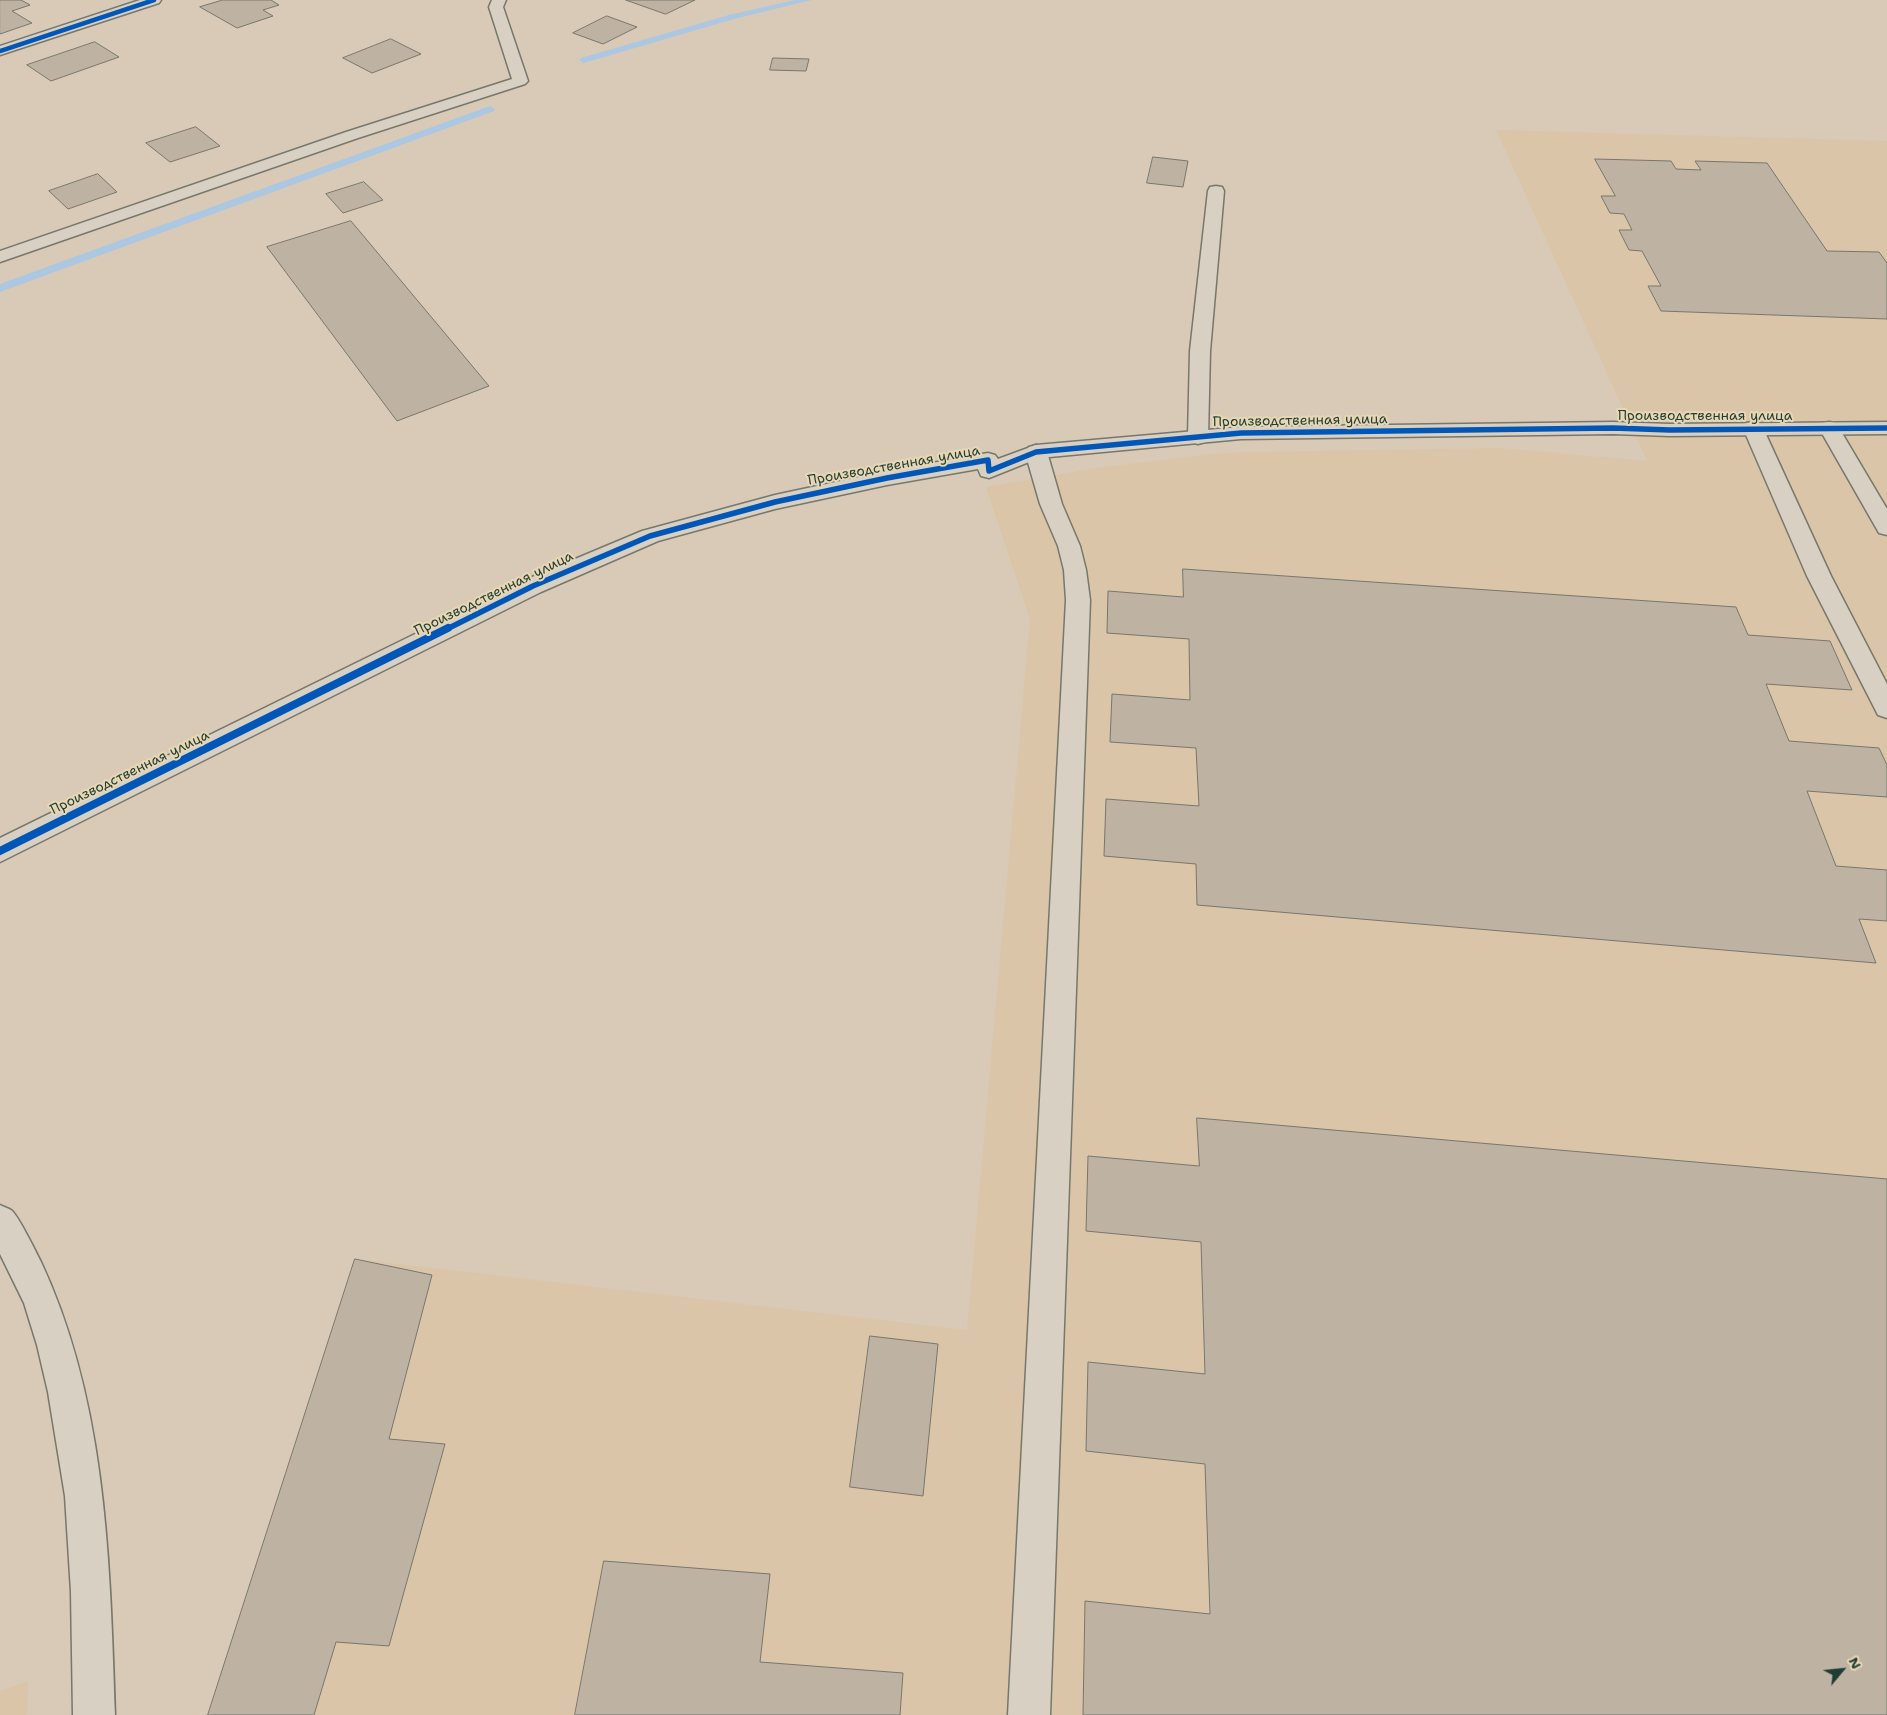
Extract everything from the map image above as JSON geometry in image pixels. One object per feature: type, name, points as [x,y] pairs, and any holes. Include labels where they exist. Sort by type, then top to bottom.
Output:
[{"type":"street","points":[[0,51],[154,0]]},
{"type":"street","points":[[0,257],[352,135],[520,82],[496,6],[499,0]]},
{"type":"street","points":[[1198,437],[1200,351],[1216,191]]},
{"type":"street","name":"Производственная улица","points":[[0,852],[533,586],[650,536],[775,502],[887,478],[988,460],[989,471],[1036,452],[1241,433],[1613,428],[1887,428]]},
{"type":"street","points":[[1753,428],[1819,576],[1887,708]]},
{"type":"street","points":[[1829,428],[1887,528]]},
{"type":"street","points":[[1029,1715],[1078,600],[1075,570],[1069,546],[1061,523],[1051,504],[1036,452]]},
{"type":"street","points":[[0,1222],[22,1260],[40,1299],[55,1345],[66,1392],[84,1496],[91,1592],[94,1715]]},
{"type":"shaded area","points":[[1496,130],[1887,141],[1887,1715],[208,1715],[355,1259],[967,1330],[1030,619],[986,487],[1097,468],[1211,454],[1251,452],[1501,448],[1647,461]]},
{"type":"shaded area","points":[[28,1681],[27,1715],[0,1715],[0,1691]]},
{"type":"building","points":[[0,0],[21,0],[30,5],[12,11],[32,23],[0,34]]},
{"type":"building","points":[[223,0],[271,0],[279,5],[263,10],[273,16],[237,28],[200,7]]},
{"type":"building","points":[[626,0],[695,0],[666,14]]},
{"type":"building","points":[[607,16],[637,27],[603,44],[573,33]]},
{"type":"building","points":[[391,39],[421,54],[372,73],[343,58]]},
{"type":"building","points":[[95,42],[119,57],[51,81],[27,65]]},
{"type":"building","points":[[773,58],[809,59],[806,71],[770,70]]},
{"type":"building","points":[[196,127],[220,146],[170,162],[146,143]]},
{"type":"building","points":[[1153,157],[1188,161],[1183,187],[1147,183]]},
{"type":"building","points":[[1595,159],[1671,161],[1676,169],[1701,170],[1695,161],[1767,163],[1827,251],[1879,252],[1887,263],[1887,319],[1661,311],[1648,286],[1661,286],[1642,251],[1629,250],[1619,230],[1632,230],[1624,214],[1610,213],[1601,196],[1615,196]]},
{"type":"building","points":[[98,174],[117,192],[68,209],[49,191]]},
{"type":"building","points":[[364,182],[383,200],[343,213],[326,194]]},
{"type":"building","points":[[351,221],[489,386],[397,421],[267,247]]},
{"type":"building","points":[[1183,569],[1736,607],[1748,635],[1830,641],[1852,690],[1766,684],[1789,741],[1879,748],[1887,765],[1887,797],[1807,791],[1836,866],[1887,870],[1887,921],[1859,919],[1876,963],[1197,905],[1196,864],[1104,856],[1106,799],[1199,806],[1196,748],[1110,742],[1112,694],[1190,700],[1189,639],[1107,633],[1108,591],[1183,597]]},
{"type":"building","points":[[1197,1118],[1887,1179],[1887,1715],[1083,1715],[1085,1601],[1210,1614],[1205,1464],[1086,1451],[1088,1362],[1205,1374],[1201,1242],[1086,1231],[1088,1156],[1199,1166]]},
{"type":"building","points":[[355,1259],[432,1275],[389,1439],[445,1444],[389,1646],[336,1642],[314,1715],[208,1715]]},
{"type":"building","points":[[870,1336],[938,1344],[923,1496],[850,1487]]},
{"type":"building","points":[[604,1561],[770,1574],[760,1662],[903,1673],[900,1715],[575,1715]]},
{"type":"waterway","points":[[584,60],[732,17],[807,0]]},
{"type":"waterway","points":[[0,288],[490,109]]},
{"type":"cycle path","points":[[0,51],[154,0]]},
{"type":"cycle path","points":[[0,851],[533,586],[650,536],[775,502],[887,478],[988,460],[989,471],[1036,452],[1241,433],[1613,428],[1670,430],[1887,428]]}]
